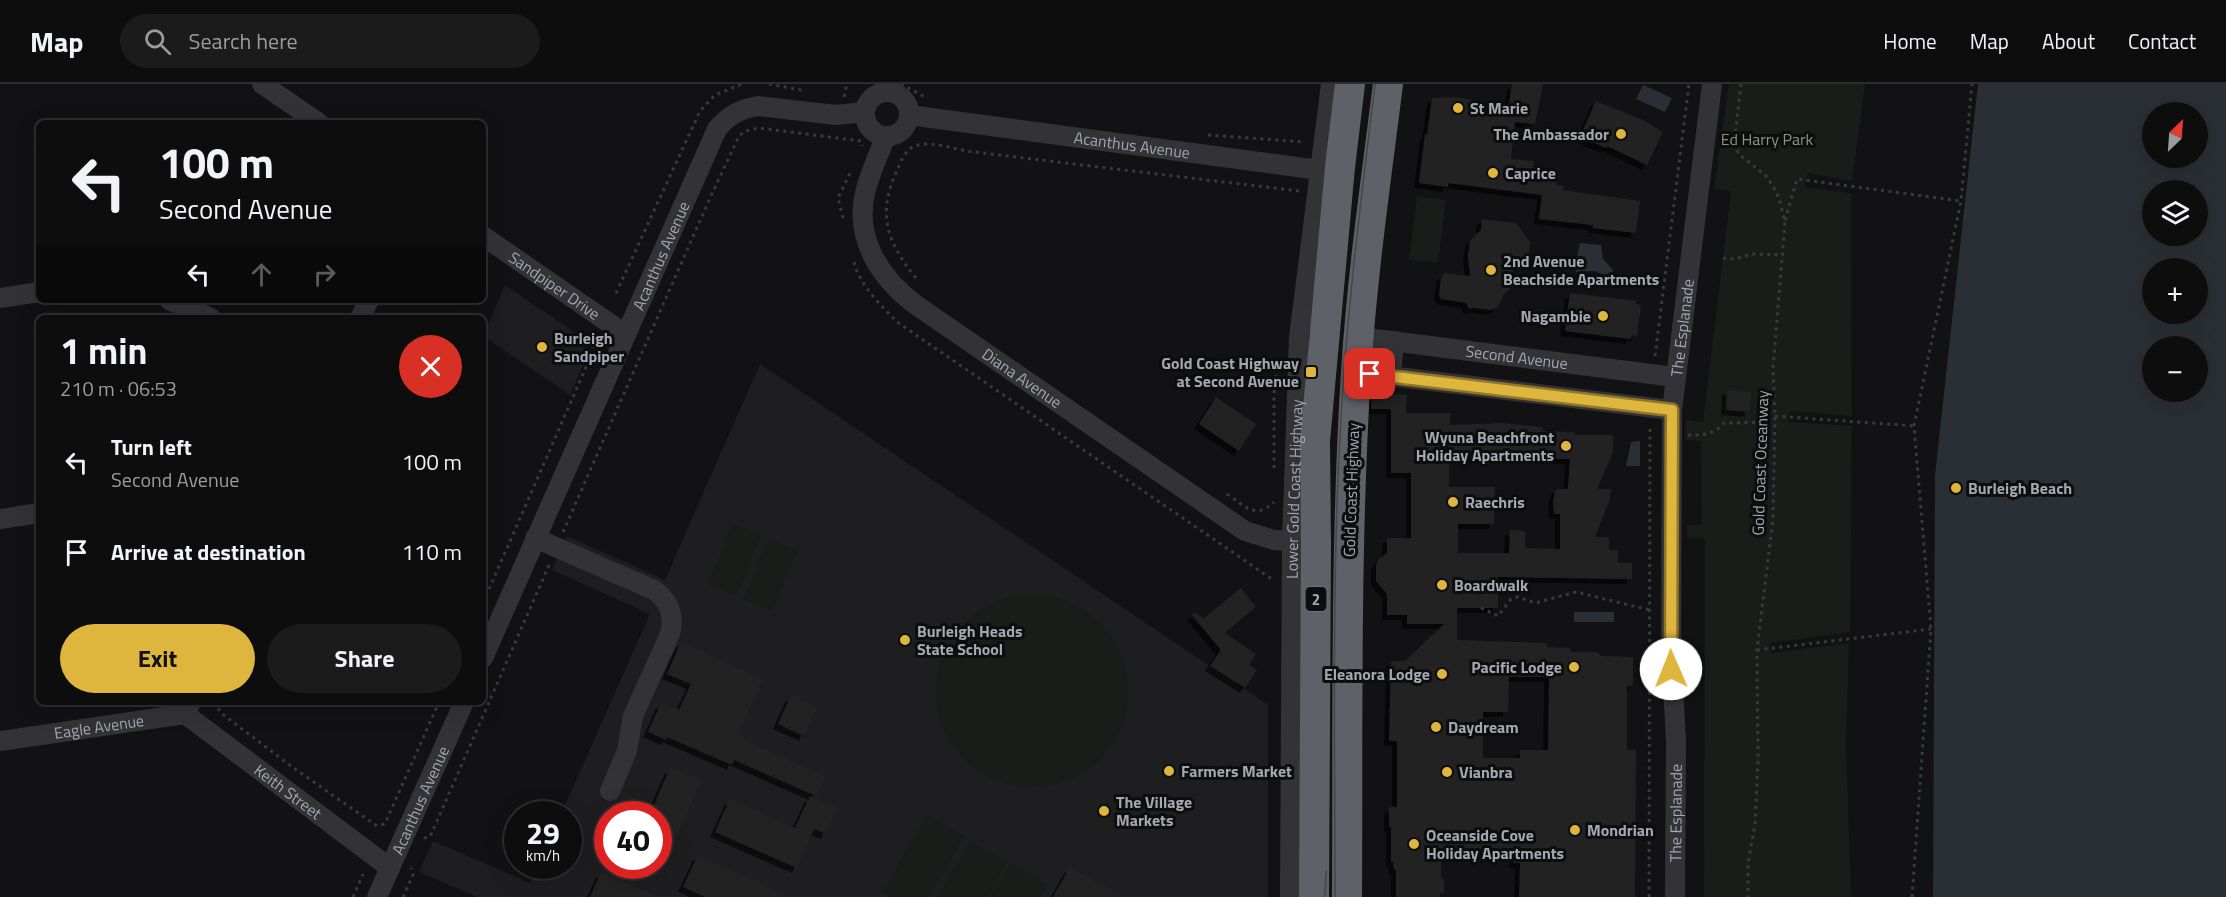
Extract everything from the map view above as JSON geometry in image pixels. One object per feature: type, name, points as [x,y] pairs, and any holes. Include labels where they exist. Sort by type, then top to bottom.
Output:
[{"type":"highway","name":"Gold Coast Highway","points":[[1314,897],[1315,441],[1340,167],[1350,84]]},
{"type":"highway","name":"Gold Coast Highway","points":[[1347,897],[1349,567],[1356,372],[1362,290],[1388,84]]},
{"type":"street","points":[[261,84],[315,120]]},
{"type":"street","name":"Lower Gold Coast Highway","points":[[1290,897],[1292,541],[1299,337],[1331,84]]},
{"type":"street","name":"The Esplanade","points":[[1675,897],[1676,741],[1671,650],[1672,410],[1712,84]]},
{"type":"street","points":[[874,89],[900,96],[908,108],[908,122],[899,133],[886,136],[873,131],[868,126],[865,112],[874,89]]},
{"type":"street","name":"Acanthus Avenue","points":[[486,651],[717,129],[729,115],[758,106],[836,116],[865,112]]},
{"type":"street","name":"Acanthus Avenue","points":[[909,115],[1319,170]]},
{"type":"street","name":"Diana Avenue","points":[[886,136],[866,190],[864,229],[873,258],[897,290],[1245,531],[1274,540],[1292,541]]},
{"type":"street","name":"Sandpiper Drive","points":[[486,238],[625,334]]},
{"type":"street","points":[[0,298],[36,292]]},
{"type":"street","points":[[177,303],[205,315]]},
{"type":"street","name":"Second Avenue","points":[[1359,337],[1676,377]]},
{"type":"street","points":[[1391,376],[1394,341]]},
{"type":"street","name":"Second Avenue","points":[[1356,372],[1672,410]]},
{"type":"street","points":[[1632,405],[1635,372]]},
{"type":"street","points":[[0,519],[36,513]]},
{"type":"street","points":[[536,538],[654,590],[662,596],[672,615],[670,634],[633,716],[627,751],[610,791]]},
{"type":"street","name":"Acanthus Avenue","points":[[377,897],[463,705]]},
{"type":"street","name":"Keith Street","points":[[188,708],[390,868]]},
{"type":"street","name":"Eagle Avenue","points":[[0,741],[188,708]]},
{"type":"path","points":[[616,293],[700,111],[715,95],[742,84]]},
{"type":"path","points":[[769,84],[815,93]]},
{"type":"path","points":[[838,98],[844,97],[847,84]]},
{"type":"path","name":"The Esplanade","points":[[1655,361],[1689,84]]},
{"type":"path","name":"Gold Coast Oceanway","points":[[1741,84],[1734,145],[1739,154],[1766,176],[1774,188],[1785,222],[1773,368],[1775,416],[1773,519],[1757,650],[1758,760],[1755,824],[1748,864],[1748,897]]},
{"type":"path","points":[[1912,897],[1931,629],[1914,426],[1961,201],[1972,84]]},
{"type":"path","points":[[422,839],[430,837],[739,136],[745,131],[759,128],[861,141],[862,146]]},
{"type":"path","points":[[917,280],[893,247],[887,227],[887,200],[893,179],[905,154],[912,147],[925,144],[966,151],[1301,191]]},
{"type":"path","points":[[843,219],[838,198],[853,167]]},
{"type":"path","points":[[1785,222],[1797,179],[1961,201]]},
{"type":"path","points":[[1723,258],[1736,259],[1752,254],[1782,255]]},
{"type":"path","points":[[854,261],[856,272],[897,322],[1274,580]]},
{"type":"path","points":[[486,596],[597,342]]},
{"type":"path","points":[[1775,416],[1914,426]]},
{"type":"path","points":[[1686,436],[1710,434],[1718,431],[1724,423],[1775,422]]},
{"type":"path","name":"The Esplanade","points":[[1649,897],[1650,424]]},
{"type":"path","points":[[1224,492],[1253,511],[1264,510],[1274,503]]},
{"type":"path","points":[[1481,608],[1498,616],[1511,599],[1518,597],[1535,603],[1576,592],[1650,610]]},
{"type":"path","points":[[1757,650],[1931,629]]},
{"type":"path","points":[[216,705],[221,713],[295,769],[377,826],[384,824],[387,819],[438,705]]},
{"type":"path","points":[[403,897],[413,875],[410,866]]},
{"type":"path","points":[[353,897],[363,874]]},
{"type":"shaded area","points":[[1978,84],[2226,84],[2226,897],[1933,897],[1935,475]]},
{"type":"shaded area","points":[[1643,85],[1672,98],[1665,112],[1636,99]]},
{"type":"shaded area","points":[[1580,243],[1601,245],[1603,259],[1613,270],[1612,276],[1595,271],[1576,272]]},
{"type":"shaded area","name":"Burleigh Sandpiper","points":[[505,285],[583,338],[587,356],[570,395],[486,338],[486,329]]},
{"type":"shaded area","name":"Burleigh Heads State School","points":[[760,364],[1268,705],[1268,897],[477,897],[419,872],[433,841],[504,872],[504,879],[521,879],[530,883],[532,879],[582,879],[582,801],[567,801],[650,614],[552,570],[567,536],[665,580]]},
{"type":"shaded area","points":[[1640,441],[1640,466],[1626,466],[1631,442]]},
{"type":"shaded area","points":[[1574,612],[1614,612],[1614,622],[1574,622]]},
{"type":"green space","name":"Ed Harry Park","points":[[1729,84],[1865,84],[1852,181],[1808,173],[1804,187],[1851,193],[1852,416],[1790,411],[1788,422],[1852,426],[1850,632],[1770,643],[1771,653],[1849,643],[1846,743],[1851,897],[1704,897],[1705,538],[1687,538],[1687,525],[1702,525],[1701,441],[1686,440],[1686,420],[1703,422],[1731,191],[1714,189]]},
{"type":"green space","points":[[1417,196],[1446,200],[1438,263],[1409,259]]},
{"type":"green space","points":[[733,524],[761,535],[736,596],[708,584]]},
{"type":"green space","points":[[769,539],[797,551],[772,611],[744,599]]},
{"type":"green space","points":[[1032,595],[1060,599],[1085,611],[1100,623],[1112,638],[1124,663],[1128,691],[1124,719],[1112,744],[1100,759],[1085,771],[1060,783],[1032,787],[1004,783],[979,771],[964,759],[952,744],[940,719],[936,691],[940,663],[952,638],[964,623],[979,611],[1004,599]]},
{"type":"green space","points":[[927,815],[964,836],[929,897],[891,897],[883,892]]},
{"type":"green space","points":[[970,841],[1007,862],[987,897],[938,897]]},
{"type":"green space","points":[[1011,863],[1047,884],[1040,897],[991,897]]},
{"type":"building","points":[[1512,84],[1543,84],[1535,124],[1515,122],[1511,159],[1534,161],[1532,180],[1557,182],[1556,185],[1564,186],[1563,190],[1640,201],[1636,233],[1539,219],[1542,195],[1448,183],[1448,187],[1419,183],[1432,98],[1456,97],[1473,100],[1473,103],[1506,108],[1507,103],[1509,104]]},
{"type":"building","name":"The Ambassador","points":[[1596,101],[1643,120],[1663,132],[1647,165],[1607,146],[1606,148],[1580,137]]},
{"type":"building","points":[[1482,219],[1516,223],[1530,242],[1528,260],[1518,258],[1510,277],[1510,289],[1504,294],[1498,307],[1491,310],[1469,309],[1466,303],[1441,299],[1439,295],[1441,278],[1444,273],[1470,276],[1468,256],[1470,241],[1481,230]]},
{"type":"building","name":"Nagambie","points":[[1570,293],[1636,301],[1636,304],[1641,305],[1637,336],[1632,335],[1631,339],[1565,331]]},
{"type":"building","points":[[1727,390],[1751,392],[1750,412],[1726,410]]},
{"type":"building","points":[[1372,392],[1407,395],[1406,413],[1450,413],[1450,425],[1502,423],[1543,427],[1543,431],[1575,432],[1575,435],[1613,435],[1613,452],[1597,489],[1611,489],[1610,499],[1595,537],[1609,537],[1609,550],[1618,550],[1618,563],[1632,563],[1632,579],[1498,577],[1498,608],[1457,608],[1457,640],[1547,643],[1547,647],[1569,648],[1572,652],[1597,652],[1601,656],[1633,657],[1633,685],[1627,686],[1627,750],[1636,750],[1635,897],[1519,897],[1520,863],[1514,863],[1514,852],[1441,851],[1441,879],[1444,879],[1444,892],[1440,893],[1440,897],[1396,897],[1396,870],[1391,862],[1391,827],[1389,827],[1389,807],[1397,807],[1397,741],[1389,741],[1391,661],[1405,661],[1444,624],[1407,624],[1407,615],[1387,615],[1387,594],[1376,581],[1376,565],[1379,559],[1387,553],[1387,538],[1411,538],[1411,473],[1391,473],[1391,409],[1371,409]],"holes":[[[1519,456],[1570,459],[1568,489],[1556,489],[1553,501],[1554,514],[1560,514],[1560,549],[1525,548],[1525,531],[1510,530],[1509,553],[1458,553],[1458,524],[1494,524],[1495,487],[1449,487],[1449,457]],[[1509,677],[1549,677],[1548,750],[1520,750],[1520,758],[1483,758],[1483,712],[1508,712]]]},
{"type":"building","points":[[1216,397],[1256,424],[1239,451],[1199,424]]},
{"type":"building","points":[[1241,588],[1256,607],[1225,633],[1256,654],[1249,665],[1257,670],[1245,688],[1210,666],[1221,650],[1192,615],[1194,612],[1206,620],[1204,618]]},
{"type":"building","points":[[681,642],[763,679],[738,734],[744,736],[743,739],[825,776],[816,796],[734,760],[732,765],[667,737],[666,740],[648,732],[661,703],[679,710],[691,684],[667,674]]},
{"type":"building","points":[[791,695],[817,707],[804,736],[778,724]]},
{"type":"building","points":[[670,768],[701,781],[672,846],[672,801],[656,801]]},
{"type":"building","points":[[810,796],[837,808],[826,834],[814,829],[797,868],[715,832],[730,799],[795,828]]},
{"type":"building","points":[[698,855],[790,897],[705,897],[683,887]]},
{"type":"building","points":[[1070,867],[1125,897],[1053,897]]},
{"type":"building","points":[[598,879],[617,879],[659,897],[590,897]]},
{"type":"tram line","points":[[1335,897],[1334,642],[1339,450],[1349,310],[1375,84]]},
{"type":"tram line","points":[[1325,897],[1326,871]]},
{"type":"place","name":"St Marie","points":[[1458,108]]},
{"type":"place","name":"The Ambassador","points":[[1621,134]]},
{"type":"place","name":"Caprice","points":[[1493,173]]},
{"type":"place","name":"2nd Avenue Beachside Apartments","points":[[1491,270]]},
{"type":"place","name":"Nagambie","points":[[1603,316]]},
{"type":"place","name":"Burleigh Sandpiper","points":[[542,347]]},
{"type":"place","name":"Gold Coast Highway at Second Avenue","points":[[1311,372]]},
{"type":"place","name":"Wyuna Beachfront Holiday Apartments","points":[[1566,446]]},
{"type":"place","name":"Burleigh Beach","points":[[1956,488]]},
{"type":"place","name":"Raechris","points":[[1453,502]]},
{"type":"place","name":"Boardwalk","points":[[1442,585]]},
{"type":"place","name":"Burleigh Heads State School","points":[[905,640]]},
{"type":"place","name":"Pacific Lodge","points":[[1574,667]]},
{"type":"place","name":"Eleanora Lodge","points":[[1442,674]]},
{"type":"place","name":"Daydream","points":[[1436,727]]},
{"type":"place","name":"Farmers Market","points":[[1169,771]]},
{"type":"place","name":"Vianbra","points":[[1447,772]]},
{"type":"place","name":"The Village Markets","points":[[1104,811]]},
{"type":"place","name":"Mondrian","points":[[1575,830]]},
{"type":"place","name":"Oceanside Cove Holiday Apartments","points":[[1414,844]]},
{"type":"route","points":[[1370,374],[1672,410],[1671,669]]}]
